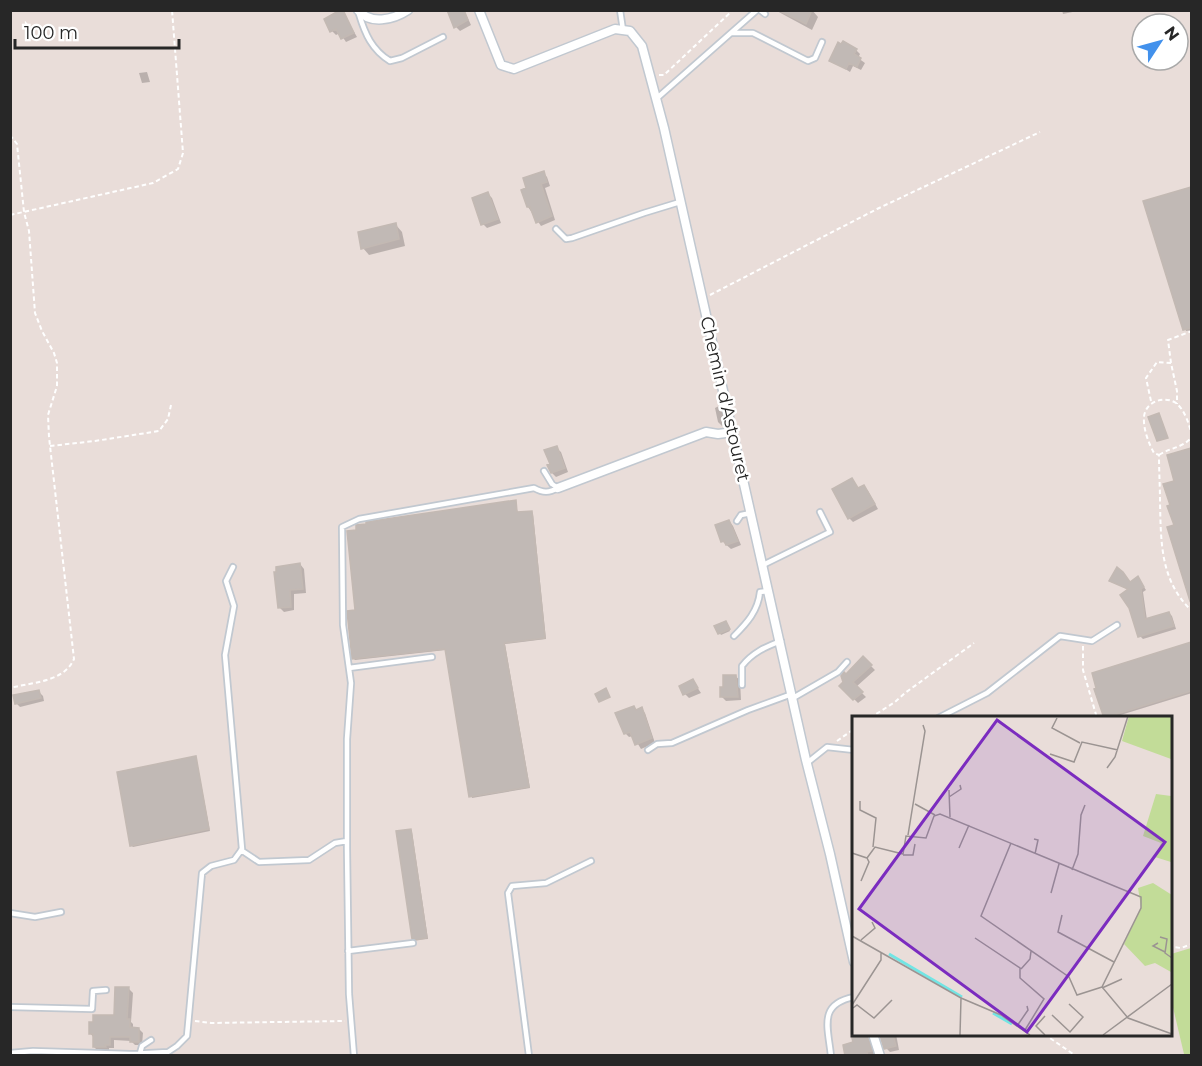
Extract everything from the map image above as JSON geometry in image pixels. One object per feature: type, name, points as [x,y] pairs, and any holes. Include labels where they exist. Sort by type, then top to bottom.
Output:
[{"type":"street","points":[[358,11],[364,18],[374,19],[396,18],[408,10]]},
{"type":"street","points":[[479,10],[501,65],[514,69],[615,29],[623,30]]},
{"type":"street","name":"Chemin d'Astouret","points":[[623,30],[630,31],[642,46],[656,99],[852,953]]},
{"type":"street","points":[[558,488],[706,432],[718,434],[733,432]]},
{"type":"street","points":[[873,1036],[880,1056]]},
{"type":"lane","points":[[620,10],[623,30]]},
{"type":"lane","points":[[358,11],[371,44],[380,55],[390,61],[402,58],[443,37]]},
{"type":"lane","points":[[656,99],[731,33],[761,12]]},
{"type":"lane","points":[[731,33],[753,33],[808,61],[815,58],[822,42]]},
{"type":"lane","points":[[556,229],[566,238],[572,238],[681,202]]},
{"type":"lane","points":[[354,1056],[348,951],[347,841],[347,739],[351,683],[343,625],[342,527],[359,519],[469,499],[534,488],[542,492],[558,488],[552,484],[544,471]]},
{"type":"lane","points":[[763,566],[830,532],[820,512]]},
{"type":"lane","points":[[737,521],[741,514],[751,513]]},
{"type":"lane","points":[[10,1053],[33,1051],[168,1052],[187,1036],[202,873],[211,866],[234,860],[241,850],[225,655],[234,606],[226,581],[233,567]]},
{"type":"lane","points":[[734,636],[748,622],[758,604],[760,592],[769,591]]},
{"type":"lane","points":[[942,716],[987,693],[1060,636],[1092,641],[1117,625]]},
{"type":"lane","points":[[742,684],[742,666],[748,658],[781,641]]},
{"type":"lane","points":[[349,668],[432,657]]},
{"type":"lane","points":[[648,750],[657,744],[672,743],[748,710],[793,696],[838,672],[847,662]]},
{"type":"lane","points":[[807,764],[828,747],[852,750]]},
{"type":"lane","points":[[241,850],[259,862],[309,860],[335,843],[347,841]]},
{"type":"lane","points":[[529,1056],[508,893],[512,886],[546,883],[591,861]]},
{"type":"lane","points":[[10,912],[35,917],[61,912]]},
{"type":"lane","points":[[348,951],[413,943]]},
{"type":"lane","points":[[10,1006],[92,1008],[93,991],[106,990]]},
{"type":"lane","points":[[831,1056],[829,1011],[840,999],[852,997]]},
{"type":"lane","points":[[140,1053],[142,1046],[151,1040]]},
{"type":"path","points":[[10,215],[153,183],[178,169],[183,153],[172,10]]},
{"type":"path","points":[[650,76],[664,75],[733,10]]},
{"type":"path","points":[[702,299],[877,209],[1040,132]]},
{"type":"path","points":[[10,135],[17,144],[35,313],[57,363],[57,386],[48,415],[74,659],[60,676],[10,688]]},
{"type":"path","points":[[1177,404],[1178,391],[1168,340],[1191,331]]},
{"type":"path","points":[[1152,402],[1146,378],[1157,362],[1171,363]]},
{"type":"path","points":[[1167,399],[1177,404],[1190,426],[1191,437],[1185,445],[1159,455],[1154,453],[1150,446],[1144,417],[1152,402],[1167,399]]},
{"type":"path","points":[[50,446],[159,431],[168,419],[171,405]]},
{"type":"path","points":[[1159,455],[1160,536],[1165,567],[1174,590],[1191,611]]},
{"type":"path","points":[[1084,640],[1083,670],[1096,716]]},
{"type":"path","points":[[873,716],[974,643]]},
{"type":"path","points":[[828,747],[852,730]]},
{"type":"path","points":[[1172,946],[1181,948],[1191,944]]},
{"type":"path","points":[[190,1021],[211,1023],[351,1020]]},
{"type":"path","points":[[1046,1036],[1076,1056]]},
{"type":"green space","points":[[1191,948],[1191,1055],[1179,1055],[1184,1054],[1172,1003],[1172,954]]},
{"type":"building","points":[[343,10],[354,33],[341,39],[336,29],[330,32],[324,19]]},
{"type":"building","points":[[447,10],[464,10],[468,20],[454,28]]},
{"type":"building","points":[[778,10],[812,10],[806,24]]},
{"type":"building","points":[[843,41],[857,49],[854,54],[861,58],[857,67],[849,63],[846,69],[829,61],[838,42],[841,44]]},
{"type":"building","points":[[544,171],[547,182],[541,184],[552,216],[536,223],[521,190],[526,188],[523,178]]},
{"type":"building","points":[[1191,187],[1191,328],[1183,330],[1143,201]]},
{"type":"building","points":[[488,192],[498,219],[481,225],[472,198]]},
{"type":"building","points":[[396,223],[399,239],[361,249],[358,232]]},
{"type":"building","points":[[1159,413],[1168,438],[1157,441],[1148,417]]},
{"type":"building","points":[[557,446],[565,468],[551,473],[544,450]]},
{"type":"building","points":[[1191,448],[1190,601],[1167,527],[1174,525],[1167,506],[1170,505],[1163,484],[1174,481],[1167,455]]},
{"type":"building","points":[[852,478],[858,488],[864,485],[875,504],[848,519],[832,489]]},
{"type":"building","points":[[516,500],[517,512],[532,511],[545,638],[504,643],[529,787],[469,797],[445,649],[352,659],[347,611],[355,610],[347,531],[356,530],[356,525],[366,524],[366,522]]},
{"type":"building","points":[[729,520],[738,541],[726,545],[724,541],[721,542],[715,525]]},
{"type":"building","points":[[300,563],[303,589],[290,590],[291,607],[278,608],[274,572],[276,572],[276,567]]},
{"type":"building","points":[[1117,567],[1130,582],[1138,576],[1144,587],[1141,589],[1145,619],[1169,612],[1174,626],[1138,637],[1129,608],[1120,595],[1128,589],[1109,581]]},
{"type":"building","points":[[726,621],[730,629],[718,634],[714,626]]},
{"type":"building","points":[[1191,642],[1191,691],[1110,716],[1103,716],[1094,689],[1096,688],[1092,673]]},
{"type":"building","points":[[863,656],[872,665],[853,682],[863,692],[853,700],[839,686],[843,682],[841,676],[844,672],[846,674]]},
{"type":"building","points":[[723,675],[736,675],[738,697],[720,697]]},
{"type":"building","points":[[693,679],[698,688],[683,695],[679,686]]},
{"type":"building","points":[[606,688],[610,697],[599,702],[595,694]]},
{"type":"building","points":[[39,690],[41,698],[15,704],[13,695]]},
{"type":"building","points":[[634,706],[636,710],[642,707],[652,738],[635,745],[630,732],[624,734],[615,713]]},
{"type":"building","points":[[196,756],[209,829],[130,846],[117,772]]},
{"type":"building","points":[[411,829],[427,938],[416,940],[412,939],[396,831]]},
{"type":"building","points":[[115,987],[129,987],[127,1019],[130,1019],[130,1027],[139,1028],[139,1042],[130,1042],[130,1037],[110,1037],[110,1045],[93,1047],[93,1034],[89,1034],[89,1022],[93,1022],[93,1015],[114,1015]]},
{"type":"building","points":[[867,1036],[872,1051],[867,1052],[868,1056],[845,1056],[843,1045],[853,1042],[852,1038]]},
{"type":"building","points":[[880,1036],[893,1036],[896,1046],[884,1049]]}]
